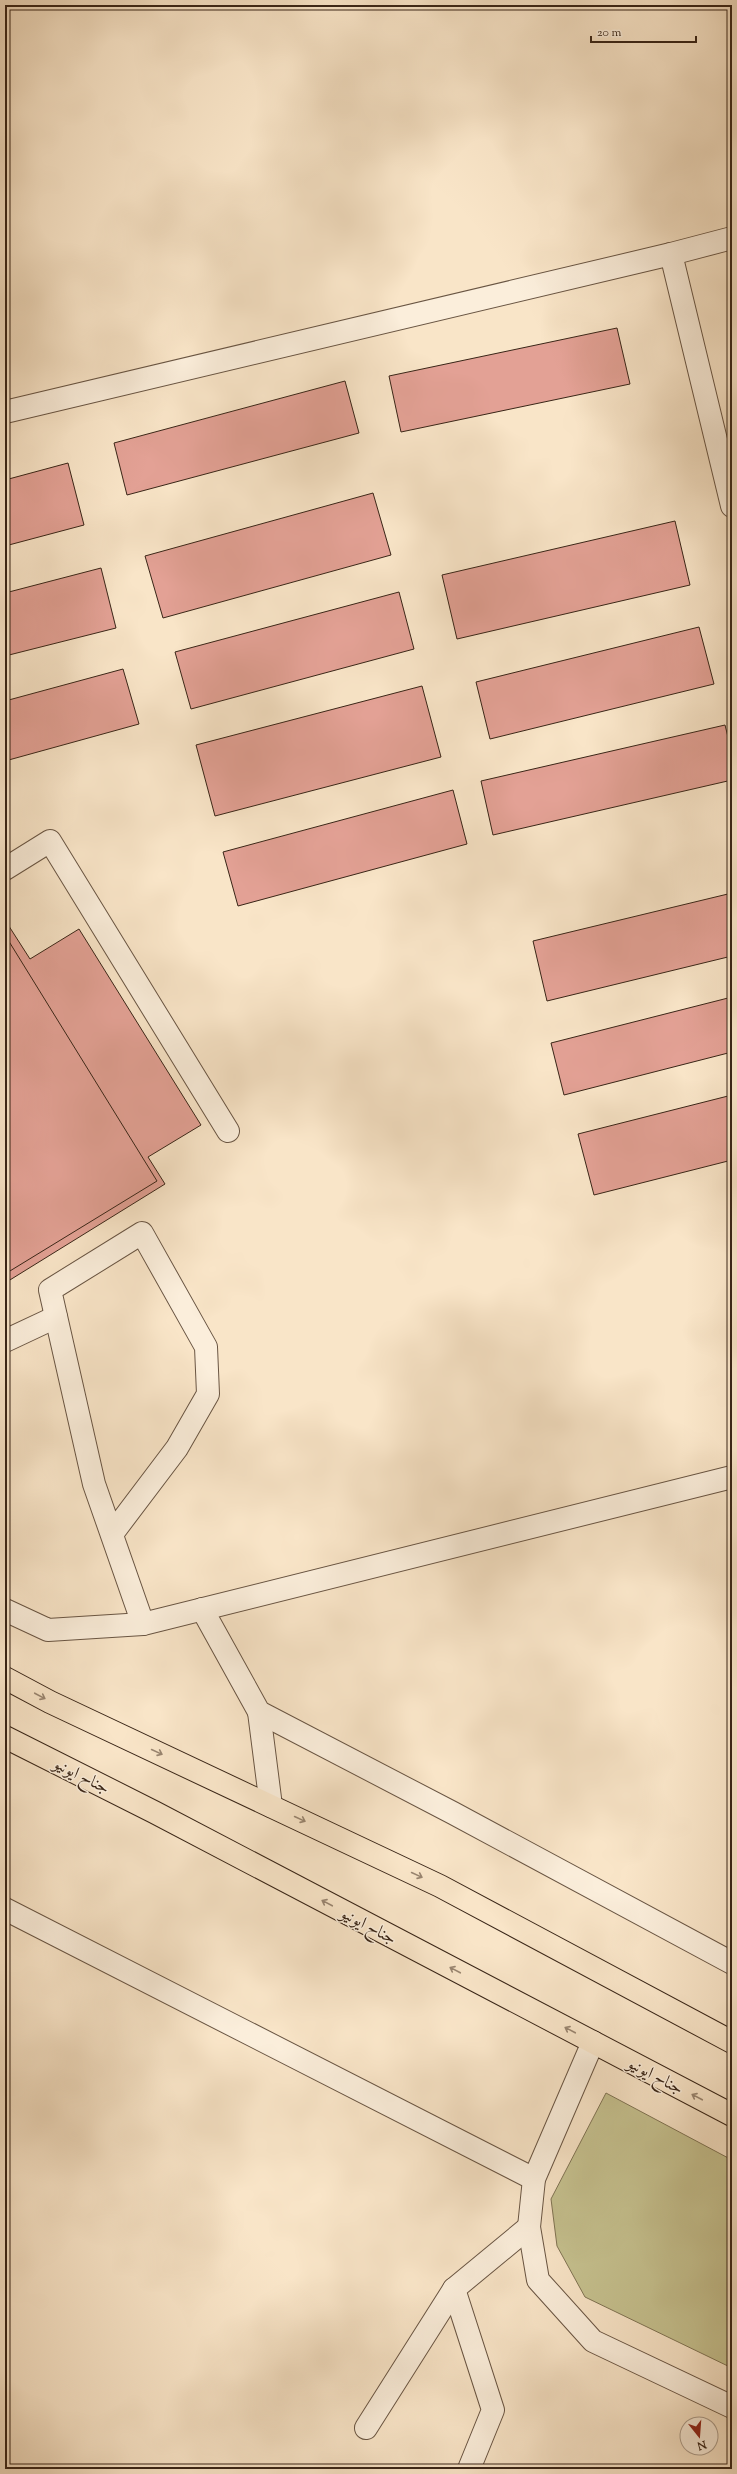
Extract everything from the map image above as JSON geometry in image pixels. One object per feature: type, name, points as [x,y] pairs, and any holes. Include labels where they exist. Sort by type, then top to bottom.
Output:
[{"type":"main road","points":[[5,1678],[440,1886],[732,2042]]},
{"type":"main road","name":"جناح ایونیو","points":[[5,1737],[154,1812],[732,2115]]},
{"type":"street","points":[[5,412],[671,254],[732,238]]},
{"type":"street","points":[[671,254],[732,506]]},
{"type":"street","points":[[5,868],[50,841],[228,1131]]},
{"type":"street","points":[[112,1534],[177,1448],[208,1394],[206,1347],[142,1233],[50,1290],[94,1484],[143,1624]]},
{"type":"street","points":[[5,1341],[56,1318]]},
{"type":"street","points":[[5,1610],[48,1630],[143,1624],[732,1477]]},
{"type":"street","points":[[202,1609],[259,1712],[272,1806]]},
{"type":"street","points":[[259,1712],[453,1813],[732,1963]]},
{"type":"street","points":[[5,1909],[534,2179]]},
{"type":"street","points":[[593,2042],[534,2179],[530,2227],[538,2280],[593,2341],[732,2407]]},
{"type":"street","points":[[366,2428],[454,2289],[530,2227]]},
{"type":"street","points":[[454,2289],[493,2410],[469,2469]]},
{"type":"shaded area","points":[[606,2093],[732,2160],[732,2368],[585,2297],[557,2246],[551,2199]]},
{"type":"building","points":[[617,328],[630,384],[401,432],[389,376]]},
{"type":"building","points":[[345,381],[359,433],[127,495],[114,443]]},
{"type":"building","points":[[68,463],[84,525],[5,546],[5,480]]},
{"type":"building","points":[[373,493],[391,555],[163,618],[145,556]]},
{"type":"building","points":[[675,521],[690,585],[457,639],[442,575]]},
{"type":"building","points":[[101,568],[116,628],[5,656],[5,593]]},
{"type":"building","points":[[399,592],[414,649],[191,709],[175,652]]},
{"type":"building","points":[[699,627],[714,684],[490,739],[476,682]]},
{"type":"building","points":[[123,669],[139,724],[5,761],[5,701]]},
{"type":"building","points":[[422,686],[441,757],[215,816],[196,745]]},
{"type":"building","points":[[725,725],[732,753],[732,780],[493,835],[481,781]]},
{"type":"building","points":[[453,790],[467,844],[238,906],[223,852]]},
{"type":"building","points":[[732,893],[732,956],[547,1001],[533,941]]},
{"type":"building","points":[[5,920],[30,959],[79,929],[201,1125],[148,1157],[165,1184],[5,1283]]},
{"type":"building","points":[[5,935],[157,1181],[5,1274]]},
{"type":"building","points":[[732,997],[732,1052],[564,1095],[551,1043]]},
{"type":"building","points":[[732,1095],[732,1160],[594,1195],[578,1134]]}]
